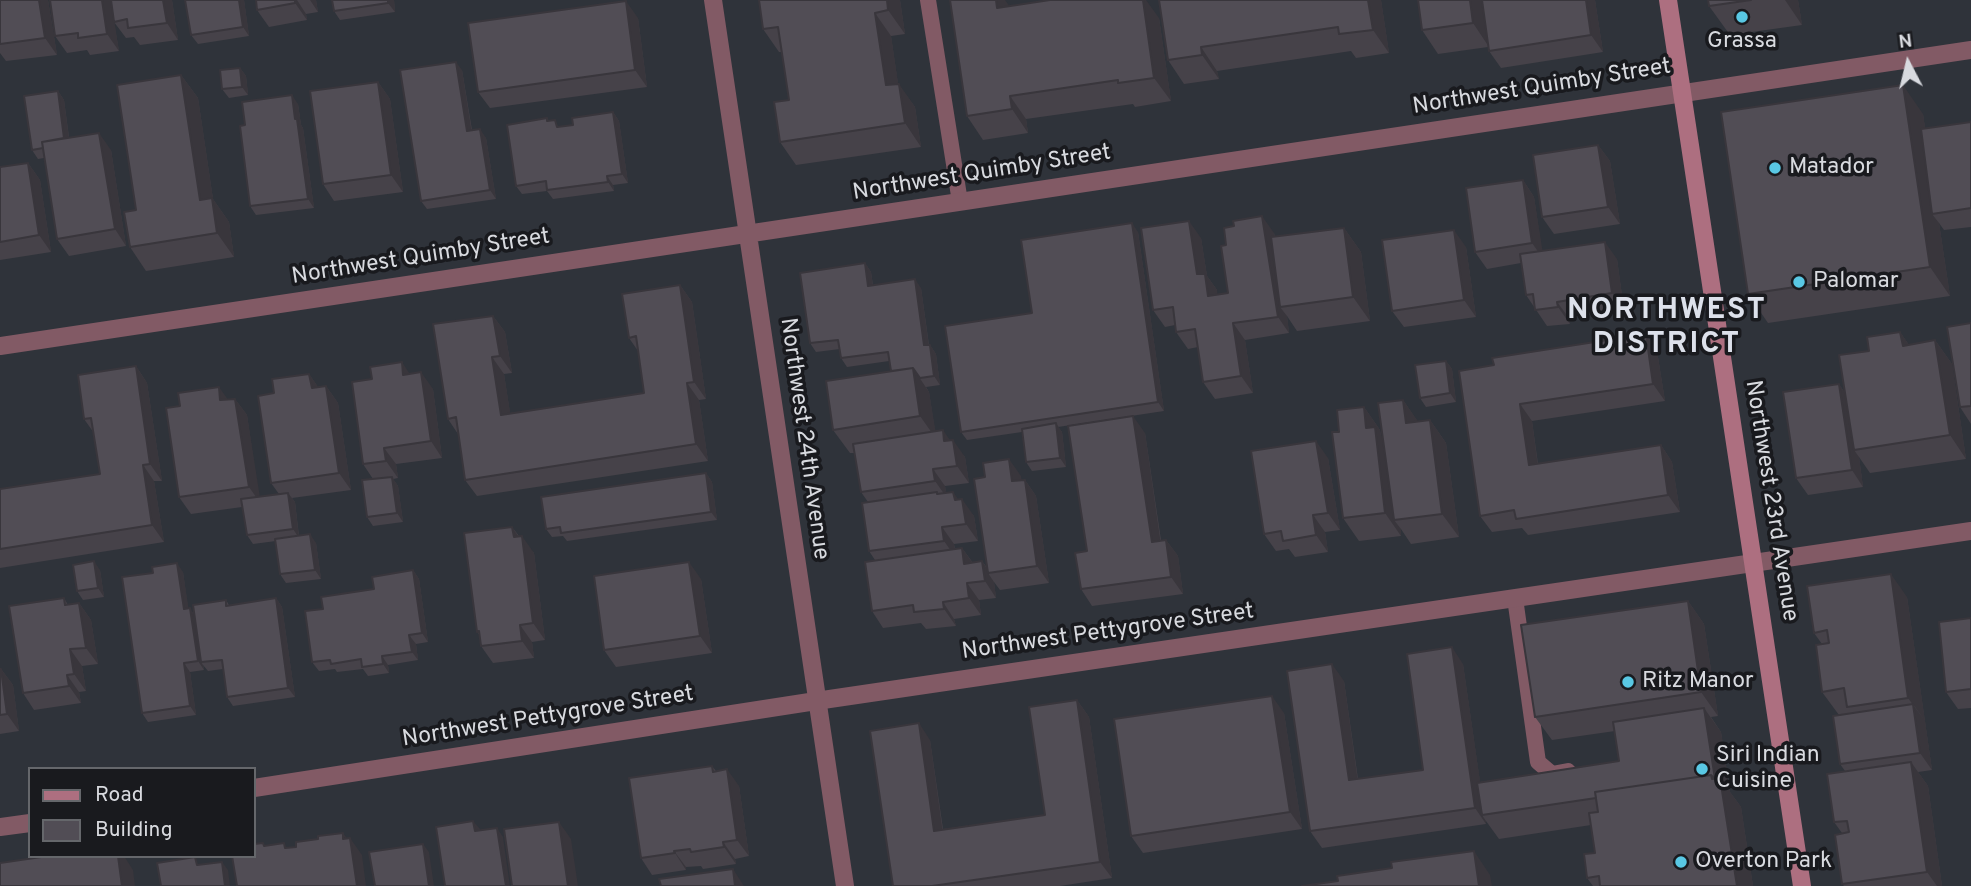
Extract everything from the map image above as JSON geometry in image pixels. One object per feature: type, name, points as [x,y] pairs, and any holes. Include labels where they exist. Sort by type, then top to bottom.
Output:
[{"type":"main road","name":"Northwest 23rd Avenue","points":[[1668,0],[1802,886]]},
{"type":"street","name":"Northwest 24th Avenue","points":[[713,0],[845,886]]},
{"type":"street","name":"Northwest Quimby Street","points":[[0,346],[1971,50]]},
{"type":"street","name":"Northwest Pettygrove Street","points":[[256,788],[816,701],[1971,531]]},
{"type":"street","points":[[0,827],[28,823]]},
{"type":"lane","points":[[928,0],[960,202]]},
{"type":"lane","points":[[1515,598],[1538,762],[1552,774],[1578,770]]},
{"type":"building","points":[[0,0],[39,0],[45,38],[0,44]]},
{"type":"building","points":[[50,0],[102,0],[107,34],[78,38],[78,33],[55,36]]},
{"type":"building","points":[[111,0],[163,0],[167,23],[128,28],[127,19],[114,22]]},
{"type":"building","points":[[185,0],[239,0],[243,27],[191,35]]},
{"type":"building","points":[[256,0],[295,0],[295,3],[257,10]]},
{"type":"building","points":[[332,0],[388,0],[388,3],[334,11]]},
{"type":"building","points":[[759,0],[887,0],[888,10],[875,13],[886,85],[899,84],[905,123],[780,142],[774,102],[789,100],[778,27],[763,29]]},
{"type":"building","points":[[950,0],[996,0],[997,8],[1050,0],[1143,0],[1154,78],[1118,83],[1118,80],[1010,96],[1012,109],[967,116]]},
{"type":"building","points":[[1159,0],[1368,0],[1373,30],[1339,34],[1338,27],[1201,47],[1202,55],[1168,60]]},
{"type":"building","points":[[1418,0],[1470,0],[1473,23],[1422,30]]},
{"type":"building","points":[[1482,0],[1586,0],[1591,35],[1489,51]]},
{"type":"building","points":[[1708,0],[1751,0],[1709,6]]},
{"type":"building","points":[[626,1],[635,70],[478,92],[468,23]]},
{"type":"building","points":[[456,62],[467,131],[480,129],[490,190],[421,201],[400,70]]},
{"type":"building","points":[[240,68],[242,87],[222,89],[220,70]]},
{"type":"building","points":[[181,75],[200,200],[212,198],[217,233],[130,247],[124,212],[136,210],[117,85]]},
{"type":"building","points":[[378,82],[391,175],[323,184],[310,91]]},
{"type":"building","points":[[1903,85],[1930,267],[1748,294],[1721,112]]},
{"type":"building","points":[[58,91],[64,138],[42,142],[43,148],[32,150],[24,96]]},
{"type":"building","points":[[292,95],[308,199],[250,206],[240,126],[245,125],[242,102]]},
{"type":"building","points":[[613,112],[622,174],[607,176],[608,182],[547,190],[546,181],[516,186],[507,125],[547,118],[547,121],[555,120],[557,127],[573,125],[572,118]]},
{"type":"building","points":[[1971,122],[1971,208],[1932,214],[1921,129]]},
{"type":"building","points":[[99,133],[115,229],[57,239],[42,142]]},
{"type":"building","points":[[1598,145],[1608,207],[1542,217],[1533,155]]},
{"type":"building","points":[[28,163],[39,235],[0,242],[0,167]]},
{"type":"building","points":[[1523,180],[1532,243],[1475,252],[1466,188]]},
{"type":"building","points":[[1262,216],[1278,317],[1233,323],[1241,376],[1203,382],[1195,329],[1176,332],[1173,307],[1153,310],[1141,228],[1189,221],[1197,274],[1205,274],[1208,296],[1228,293],[1221,246],[1226,245],[1224,228],[1234,226],[1233,221]]},
{"type":"building","points":[[1132,223],[1158,402],[961,432],[945,326],[1032,313],[1021,240]]},
{"type":"building","points":[[1344,228],[1353,297],[1280,307],[1271,237]]},
{"type":"building","points":[[1454,230],[1464,300],[1392,311],[1382,240]]},
{"type":"building","points":[[1605,242],[1612,293],[1557,302],[1558,307],[1535,310],[1533,294],[1526,295],[1520,254]]},
{"type":"building","points":[[865,263],[868,286],[915,279],[924,345],[930,345],[934,376],[920,378],[913,368],[891,371],[888,352],[841,358],[838,340],[810,343],[800,273]]},
{"type":"building","points":[[680,285],[694,382],[687,383],[696,444],[465,480],[456,417],[448,419],[433,324],[493,316],[500,356],[492,357],[501,415],[644,393],[636,336],[629,338],[622,294]]},
{"type":"building","points":[[1971,323],[1971,406],[1960,407],[1947,327]]},
{"type":"building","points":[[1900,332],[1903,346],[1935,340],[1950,435],[1854,450],[1839,355],[1869,351],[1867,337]]},
{"type":"building","points":[[1646,334],[1653,384],[1520,404],[1529,465],[1661,445],[1668,495],[1516,519],[1514,510],[1480,516],[1459,371],[1494,365],[1492,358]]},
{"type":"building","points":[[1446,361],[1450,393],[1420,398],[1415,365]]},
{"type":"building","points":[[402,362],[403,375],[421,372],[431,441],[384,448],[386,461],[363,464],[352,382],[372,379],[370,367]]},
{"type":"building","points":[[136,366],[150,464],[143,465],[152,525],[0,549],[0,489],[100,474],[91,418],[84,419],[78,375]]},
{"type":"building","points":[[913,368],[920,416],[833,430],[826,381]]},
{"type":"building","points":[[309,374],[312,388],[326,386],[339,473],[271,483],[258,396],[274,393],[272,379]]},
{"type":"building","points":[[1839,384],[1852,470],[1796,478],[1783,392]]},
{"type":"building","points":[[219,387],[220,400],[235,399],[249,487],[179,497],[166,408],[180,406],[178,393]]},
{"type":"building","points":[[1403,400],[1406,423],[1430,420],[1442,514],[1394,520],[1378,403]]},
{"type":"building","points":[[1364,407],[1366,428],[1375,427],[1385,513],[1343,518],[1332,432],[1339,432],[1337,410]]},
{"type":"building","points":[[1133,416],[1152,542],[1166,540],[1171,577],[1081,589],[1075,553],[1087,551],[1068,426]]},
{"type":"building","points":[[1056,423],[1060,458],[1026,462],[1022,429]]},
{"type":"building","points":[[943,430],[944,441],[953,440],[957,466],[933,469],[935,481],[861,492],[853,444]]},
{"type":"building","points":[[1316,441],[1328,513],[1313,515],[1316,535],[1283,541],[1281,531],[1264,534],[1251,451]]},
{"type":"building","points":[[1009,459],[1012,481],[1025,480],[1037,566],[988,573],[974,479],[985,477],[983,463]]},
{"type":"building","points":[[706,473],[711,512],[561,533],[560,527],[546,529],[541,497]]},
{"type":"building","points":[[392,477],[397,513],[367,517],[362,480]]},
{"type":"building","points":[[953,492],[955,500],[962,499],[966,524],[942,527],[944,541],[869,551],[862,503]]},
{"type":"building","points":[[288,493],[293,529],[247,535],[241,499]]},
{"type":"building","points":[[512,527],[514,537],[522,536],[533,623],[520,625],[522,641],[481,646],[464,533]]},
{"type":"building","points":[[310,534],[315,570],[280,574],[275,539]]},
{"type":"building","points":[[962,548],[964,564],[982,561],[985,581],[967,583],[969,598],[943,602],[944,609],[914,612],[913,605],[872,611],[865,562]]},
{"type":"building","points":[[94,561],[98,588],[77,591],[73,565]]},
{"type":"building","points":[[689,562],[700,636],[604,650],[594,576]]},
{"type":"building","points":[[177,563],[184,609],[190,608],[198,661],[184,663],[190,706],[142,713],[122,577],[153,573],[152,567]]},
{"type":"building","points":[[413,570],[422,633],[409,635],[412,652],[382,656],[383,664],[362,667],[361,659],[331,664],[330,660],[312,662],[305,611],[323,609],[321,597],[374,589],[372,577]]},
{"type":"building","points":[[1891,574],[1908,698],[1847,707],[1844,688],[1822,692],[1816,645],[1829,643],[1827,630],[1814,633],[1807,586]]},
{"type":"building","points":[[64,598],[65,605],[79,603],[86,648],[70,649],[74,674],[67,675],[69,686],[23,693],[9,606]]},
{"type":"building","points":[[276,598],[288,688],[227,697],[222,660],[201,662],[193,605],[226,600],[226,606]]},
{"type":"building","name":"Ritz Manor","points":[[1688,601],[1701,692],[1535,717],[1521,625]]},
{"type":"building","points":[[1971,618],[1971,689],[1946,692],[1939,622]]},
{"type":"building","points":[[1452,647],[1475,808],[1310,831],[1287,671],[1332,664],[1349,780],[1423,770],[1407,654]]},
{"type":"building","points":[[0,669],[7,714],[0,715]]},
{"type":"building","points":[[1272,696],[1290,812],[1131,836],[1114,719]]},
{"type":"building","points":[[1077,700],[1100,862],[932,886],[893,886],[870,731],[919,723],[934,831],[1045,815],[1029,707]]},
{"type":"building","points":[[1913,704],[1920,753],[1840,764],[1833,716]]},
{"type":"building","points":[[1704,708],[1715,779],[1711,775],[1595,792],[1596,798],[1482,815],[1477,783],[1619,761],[1613,722]]},
{"type":"building","points":[[1911,762],[1927,872],[1842,884],[1835,835],[1849,832],[1847,821],[1834,822],[1827,774]]},
{"type":"building","points":[[712,766],[713,772],[727,769],[737,840],[723,842],[724,847],[691,852],[690,849],[674,851],[675,853],[641,858],[629,778]]},
{"type":"building","name":"Overton Park","points":[[1711,775],[1712,779],[1720,778],[1737,886],[1600,886],[1599,876],[1587,878],[1584,854],[1595,853],[1589,813],[1598,812],[1595,792]]},
{"type":"building","points":[[473,821],[475,831],[497,828],[506,886],[445,886],[436,827]]},
{"type":"building","points":[[559,822],[568,886],[512,886],[504,829]]},
{"type":"building","points":[[343,833],[343,839],[350,838],[357,886],[237,886],[232,858],[256,858],[256,844],[263,843],[264,846],[284,843],[285,848],[296,847],[296,842],[318,839],[318,836]]},
{"type":"building","points":[[423,844],[429,886],[375,886],[369,852]]},
{"type":"building","points":[[1474,851],[1479,886],[1302,886],[1338,881],[1337,876],[1392,868],[1391,862]]},
{"type":"building","points":[[34,858],[118,858],[122,886],[0,886],[0,863]]},
{"type":"building","points":[[189,858],[195,858],[197,865],[222,862],[225,886],[161,886],[157,863]]},
{"type":"building","points":[[733,869],[735,886],[661,886],[659,879]]},
{"type":"place","name":"Grassa","points":[[1742,17]]},
{"type":"place","name":"Matador","points":[[1775,168]]},
{"type":"place","name":"Palomar","points":[[1799,282]]},
{"type":"place","name":"Ritz Manor","points":[[1628,682]]},
{"type":"place","name":"Siri Indian Cuisine","points":[[1702,769]]},
{"type":"place","name":"Overton Park","points":[[1681,862]]},
{"type":"district","name":"NORTHWEST DISTRICT","points":[[1667,329]]}]
